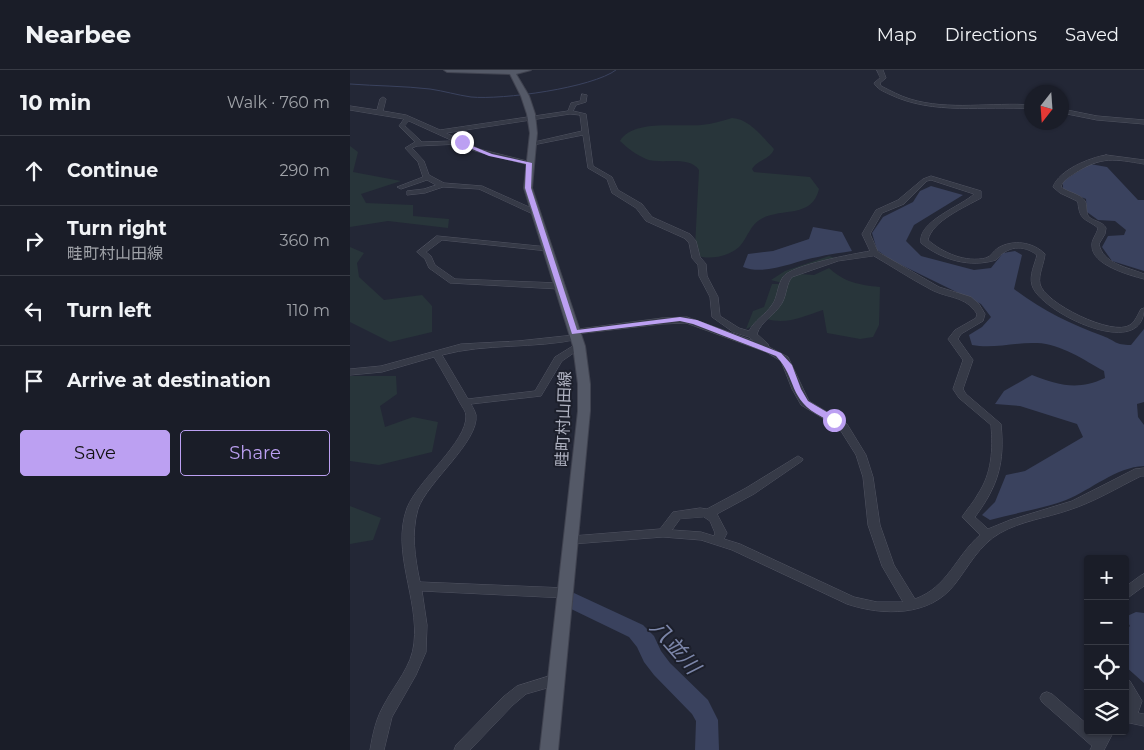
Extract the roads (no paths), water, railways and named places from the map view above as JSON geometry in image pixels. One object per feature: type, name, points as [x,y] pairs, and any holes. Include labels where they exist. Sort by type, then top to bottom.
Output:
[{"type":"main road","points":[[446,70],[528,70]]},
{"type":"main road","name":"畦町村山田線","points":[[512,71],[519,82],[532,117],[533,143],[529,163],[528,188],[583,363],[584,411],[572,540],[548,750]]},
{"type":"street","points":[[880,70],[883,78],[877,83],[879,87],[912,102],[946,106],[999,104],[1024,106]]},
{"type":"street","points":[[570,112],[573,104],[583,102],[584,95]]},
{"type":"street","points":[[380,112],[383,99]]},
{"type":"street","points":[[350,108],[408,118],[491,155],[529,163]]},
{"type":"street","points":[[440,132],[570,112],[583,114],[590,167],[610,178],[619,195],[640,206],[650,219],[687,236],[693,243],[696,258],[702,264],[703,276],[714,297],[716,317],[736,330],[752,335],[769,350]]},
{"type":"street","points":[[1069,112],[1097,118],[1144,122]]},
{"type":"street","points":[[408,118],[402,126],[418,144]]},
{"type":"street","points":[[533,143],[586,132]]},
{"type":"street","points":[[442,185],[423,172],[421,161],[408,148],[418,144],[462,142]]},
{"type":"street","points":[[1144,162],[1109,157],[1094,159],[1058,182],[1057,187],[1064,193],[1080,199],[1083,216],[1101,226],[1104,230],[1104,233],[1095,244],[1098,254],[1118,267],[1144,278]]},
{"type":"street","points":[[401,187],[428,177]]},
{"type":"street","points":[[987,535],[968,517],[985,496],[994,472],[999,448],[996,424],[962,396],[958,389],[968,360],[953,339],[958,332],[980,319],[981,314],[968,299],[936,289],[875,253],[866,234],[879,212],[901,202],[925,180],[931,178],[978,192],[978,196],[939,220],[926,232],[924,241],[929,246],[958,258],[977,262],[993,258],[1000,248],[1021,246],[1034,248],[1040,254],[1035,280],[1041,294],[1094,326],[1125,329],[1133,327],[1144,311]]},
{"type":"street","points":[[410,194],[442,185],[480,187],[535,213]]},
{"type":"street","points":[[548,248],[440,238],[421,252],[428,258],[432,266],[453,281],[559,286]]},
{"type":"street","points":[[752,335],[755,326],[776,306],[784,281],[789,275],[841,258],[875,253]]},
{"type":"street","points":[[350,372],[382,370],[461,347],[576,338],[680,319],[695,322],[769,350],[785,359],[805,403],[810,408],[834,420],[849,432],[866,470],[874,525],[888,566],[912,605]]},
{"type":"street","points":[[464,402],[538,394],[558,359],[576,338]]},
{"type":"street","points":[[377,750],[385,716],[413,666],[421,645],[421,619],[410,560],[407,527],[414,505],[424,487],[459,443],[468,428],[471,414],[436,353]]},
{"type":"street","points":[[663,533],[676,514],[710,513],[750,491],[798,459]]},
{"type":"street","points":[[572,540],[683,533],[717,540],[851,601],[877,607],[912,605],[925,601],[942,591],[974,548],[987,535],[998,529],[1068,507],[1144,472]]},
{"type":"street","points":[[710,513],[715,516],[721,534],[717,540]]},
{"type":"street","points":[[1129,591],[1144,579]]},
{"type":"street","points":[[416,586],[566,593]]},
{"type":"street","points":[[461,750],[508,701],[522,690],[556,680]]},
{"type":"street","points":[[1129,691],[1135,701],[1129,713]]},
{"type":"street","points":[[1047,698],[1099,747],[1106,735]]},
{"type":"street","points":[[1129,715],[1144,720]]},
{"type":"water","points":[[1090,164],[1107,167],[1138,200],[1144,200],[1144,271],[1112,261],[1102,247],[1108,236],[1124,235],[1126,230],[1115,221],[1098,220],[1087,212],[1086,199],[1063,189],[1063,181]]},
{"type":"water","points":[[931,186],[963,195],[914,225],[906,241],[921,256],[974,270],[991,268],[1003,253],[1015,251],[1022,255],[1014,289],[1035,304],[1079,327],[1122,344],[1131,345],[1144,329],[1144,402],[1137,404],[1138,417],[1144,425],[1144,466],[1124,470],[1075,496],[1057,503],[990,520],[982,515],[995,502],[1006,475],[1025,471],[1083,437],[1077,424],[1020,406],[995,404],[1004,391],[1032,375],[1060,384],[1077,385],[1105,378],[1104,371],[1072,353],[1046,344],[972,345],[969,335],[982,327],[991,317],[981,304],[891,260],[877,250],[872,233],[883,217],[913,202],[920,191]]},
{"type":"water","points":[[813,227],[842,232],[852,251],[822,256],[771,269],[761,270],[743,267],[748,254],[773,251],[809,239]]},
{"type":"water","points":[[1136,612],[1144,613],[1144,683],[1129,670],[1129,615]]},
{"type":"waterway","points":[[350,84],[430,89],[471,97],[503,97],[568,87],[588,82],[616,70]]},
{"type":"waterway","name":"八並川","points":[[574,601],[636,631],[646,642],[652,656],[662,669],[700,707],[707,720],[707,750]]}]
